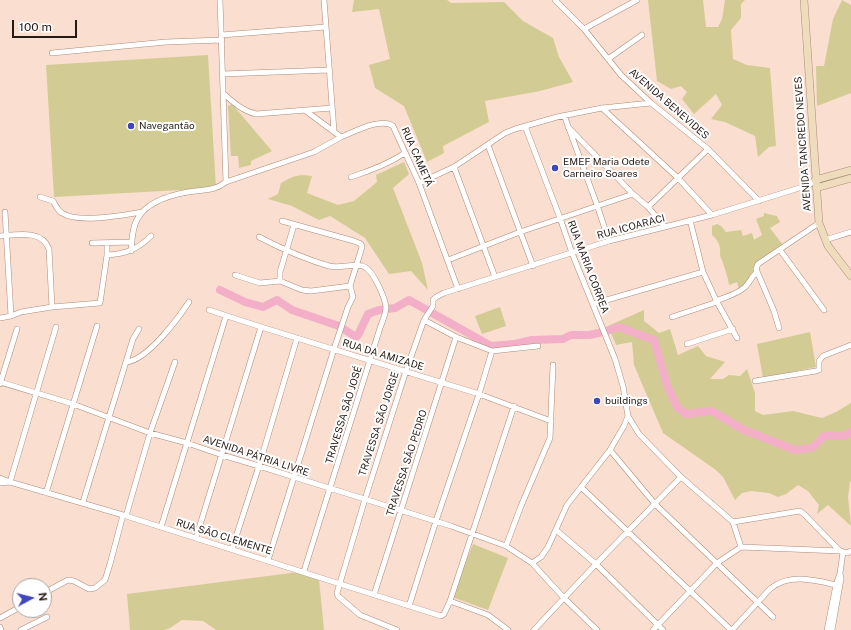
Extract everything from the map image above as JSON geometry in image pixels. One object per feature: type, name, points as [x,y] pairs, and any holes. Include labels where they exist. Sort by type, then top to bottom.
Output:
[{"type":"street","points":[[220,0],[226,182]]},
{"type":"street","points":[[324,0],[334,131]]},
{"type":"street","name":"AVENIDA BENEVIDES","points":[[555,0],[584,29],[622,75],[651,104],[708,149],[759,201]]},
{"type":"street","points":[[584,29],[637,0]]},
{"type":"street","name":"AVENIDA TANCREDO NEVES","points":[[804,0],[813,184],[819,223],[825,240],[851,276]]},
{"type":"street","points":[[52,53],[326,27]]},
{"type":"street","points":[[608,59],[642,35]]},
{"type":"street","points":[[223,74],[330,70]]},
{"type":"street","points":[[224,94],[248,112],[256,114],[332,108]]},
{"type":"street","points":[[419,183],[454,167],[506,133],[524,126],[564,115],[602,108],[651,104]]},
{"type":"street","points":[[602,108],[678,178],[712,215]]},
{"type":"street","points":[[306,111],[341,137]]},
{"type":"street","points":[[564,115],[609,241]]},
{"type":"street","name":"RUA CAMETÁ","points":[[142,212],[166,198],[188,192],[214,189],[226,182],[314,152],[341,137],[374,124],[386,123],[393,126],[419,183],[458,289]]},
{"type":"street","name":"RUA MARIA CORREA","points":[[524,126],[605,335],[623,386],[628,416]]},
{"type":"street","points":[[568,127],[633,194],[648,207],[665,227]]},
{"type":"street","points":[[488,146],[533,266]]},
{"type":"street","points":[[648,207],[708,149]]},
{"type":"street","points":[[351,177],[370,171],[405,153]]},
{"type":"street","points":[[454,167],[495,277]]},
{"type":"street","points":[[813,184],[851,170]]},
{"type":"street","points":[[813,184],[851,178]]},
{"type":"street","name":"RUA ICOARACI","points":[[458,289],[609,241],[712,215],[813,184]]},
{"type":"street","points":[[448,260],[520,232],[633,194]]},
{"type":"street","points":[[40,197],[53,201],[58,210],[63,214],[75,218],[142,212]]},
{"type":"street","points":[[5,212],[11,316]]},
{"type":"street","points":[[131,251],[136,222],[142,212]]},
{"type":"street","points":[[690,220],[703,272],[717,302],[737,338]]},
{"type":"street","points":[[268,560],[341,327],[348,307],[354,297],[350,286],[362,247],[361,244],[354,241],[282,221]]},
{"type":"street","points":[[779,328],[774,311],[756,270],[758,264],[819,223]]},
{"type":"street","points":[[280,281],[280,272],[294,225]]},
{"type":"street","points":[[825,240],[851,232]]},
{"type":"street","points":[[0,236],[30,234],[47,244],[49,249],[52,307]]},
{"type":"street","points":[[107,255],[131,251],[144,243],[151,236]]},
{"type":"street","points":[[259,237],[286,251],[330,266],[340,268],[357,266]]},
{"type":"street","points":[[92,243],[132,242]]},
{"type":"street","points":[[0,318],[21,312],[52,307],[100,304],[108,243]]},
{"type":"street","points":[[780,250],[824,310]]},
{"type":"street","name":"TRAVESSA SÃO JOSÉ","points":[[304,571],[386,310],[381,289],[369,270],[365,267],[357,266]]},
{"type":"street","points":[[593,304],[703,272]]},
{"type":"street","points":[[672,317],[717,302],[738,293],[751,281],[754,274],[757,272]]},
{"type":"street","points":[[235,275],[260,283],[280,281],[302,290],[311,291],[350,286]]},
{"type":"street","name":"TRAVESSA SÃO JORGE","points":[[339,583],[406,371],[424,320],[432,308],[433,300],[436,297],[458,289]]},
{"type":"street","points":[[127,362],[135,360],[146,353],[179,317],[189,302]]},
{"type":"street","name":"RUA DA AMIZADE","points":[[209,310],[479,394],[551,421]]},
{"type":"street","points":[[161,527],[226,316]]},
{"type":"street","points":[[424,320],[456,337],[492,351],[538,346]]},
{"type":"street","points":[[46,493],[97,326]]},
{"type":"street","points":[[0,478],[10,482],[56,327]]},
{"type":"street","points":[[196,538],[261,327]]},
{"type":"street","points":[[0,383],[17,329]]},
{"type":"street","points":[[83,502],[133,339],[139,329]]},
{"type":"street","points":[[688,344],[733,329]]},
{"type":"street","name":"TRAVESSA SÃO PEDRO","points":[[374,595],[456,337]]},
{"type":"street","points":[[232,549],[259,466],[297,338]]},
{"type":"street","points":[[755,381],[819,370],[819,361],[823,356],[851,345]]},
{"type":"street","points":[[409,606],[492,351]]},
{"type":"street","points":[[52,589],[68,580],[74,580],[89,589],[95,588],[104,580],[150,433],[175,362]]},
{"type":"street","points":[[506,546],[521,506],[550,438],[553,365]]},
{"type":"street","name":"AVENIDA PÁTRIA LIVRE","points":[[0,383],[73,404],[150,433],[187,443],[294,478],[402,510],[506,546],[532,563],[564,598],[597,630]]},
{"type":"street","points":[[508,630],[488,615],[450,601],[514,406]]},
{"type":"street","points":[[532,563],[544,553],[556,530],[562,512],[610,450],[628,416]]},
{"type":"street","points":[[628,416],[638,434],[681,476],[733,522],[741,547]]},
{"type":"street","points":[[610,450],[655,504],[773,617]]},
{"type":"street","points":[[534,630],[681,476]]},
{"type":"street","name":"RUA SÃO CLEMENTE","points":[[0,483],[10,482],[83,502],[304,571],[441,616],[444,614],[450,601]]},
{"type":"street","points":[[581,487],[731,630],[774,586],[790,580],[806,579],[838,586]]},
{"type":"street","points":[[733,522],[800,511],[846,553]]},
{"type":"street","points":[[556,530],[596,564],[663,630]]},
{"type":"street","points":[[653,630],[717,563],[741,547],[846,553]]},
{"type":"street","points":[[832,630],[840,573],[846,553]]},
{"type":"street","points":[[339,583],[337,593],[338,596],[342,598],[355,612],[397,630]]},
{"type":"street","points":[[827,630],[838,586]]},
{"type":"street","points":[[0,612],[0,617],[12,611]]},
{"type":"street","points":[[21,630],[45,618]]},
{"type":"shaded area","points":[[354,0],[447,0],[451,3],[504,2],[523,21],[553,38],[559,57],[573,82],[540,91],[485,101],[489,122],[443,146],[444,153],[427,162],[404,106],[375,88],[369,65],[390,59],[379,9],[352,12]]},
{"type":"shaded area","points":[[648,0],[703,0],[706,27],[718,27],[722,19],[725,0],[745,0],[741,4],[741,18],[731,30],[733,59],[747,65],[770,68],[776,146],[769,147],[758,157],[755,136],[725,122],[711,119],[722,105],[716,94],[694,114],[682,99],[687,92],[681,86],[671,89],[657,81]]},
{"type":"shaded area","points":[[842,0],[851,5],[851,93],[817,106],[816,66],[824,66],[833,19]]},
{"type":"shaded area","name":"Navegantão","points":[[208,55],[216,188],[54,197],[46,65]]},
{"type":"shaded area","points":[[232,104],[272,151],[251,161],[251,165],[239,168],[238,156],[231,156],[228,106]]},
{"type":"shaded area","points":[[404,162],[409,174],[393,188],[422,263],[428,290],[411,271],[389,274],[365,238],[330,216],[319,220],[292,206],[268,199],[278,194],[281,183],[292,177],[303,175],[312,176],[307,193],[338,205],[354,201],[377,182],[376,175]]},
{"type":"shaded area","points":[[764,213],[777,216],[780,222],[770,228],[783,245],[756,265],[751,278],[739,289],[737,282],[729,285],[720,256],[719,244],[712,235],[712,226],[717,224],[726,232],[741,230],[743,236],[752,233],[754,240],[762,235],[756,219],[764,216]]},
{"type":"shaded area","points":[[500,307],[506,326],[482,334],[475,316]]},
{"type":"shaded area","points":[[644,310],[644,321],[659,333],[670,329],[678,355],[698,346],[706,356],[725,362],[710,379],[723,379],[729,375],[740,376],[747,369],[755,393],[755,411],[763,415],[793,411],[822,418],[851,403],[851,481],[848,497],[851,526],[828,505],[817,514],[819,505],[808,491],[798,485],[786,494],[778,497],[769,493],[751,491],[742,493],[735,500],[723,477],[716,470],[663,433],[634,365],[632,342],[616,345],[608,326]]},
{"type":"shaded area","points":[[810,332],[816,367],[763,378],[757,344]]},
{"type":"shaded area","points":[[473,544],[508,558],[488,610],[452,597]]},
{"type":"shaded area","points":[[299,572],[319,579],[324,630],[216,630],[203,621],[182,620],[164,630],[130,630],[127,594]]},
{"type":"waterway","points":[[220,290],[245,302],[263,307],[277,300],[292,310],[339,326],[356,337],[368,314],[379,310],[395,308],[409,300],[491,346],[515,344],[532,340],[563,339],[571,335],[589,335],[619,327],[654,340],[667,385],[677,407],[686,414],[712,411],[744,430],[795,450],[812,448],[824,436],[845,436],[851,432]]},
{"type":"place","name":"Navegantão","points":[[131,126]]},
{"type":"place","name":"EMEF Maria Odete Carneiro Soares","points":[[555,168]]},
{"type":"place","name":"buildings","points":[[597,401]]}]
